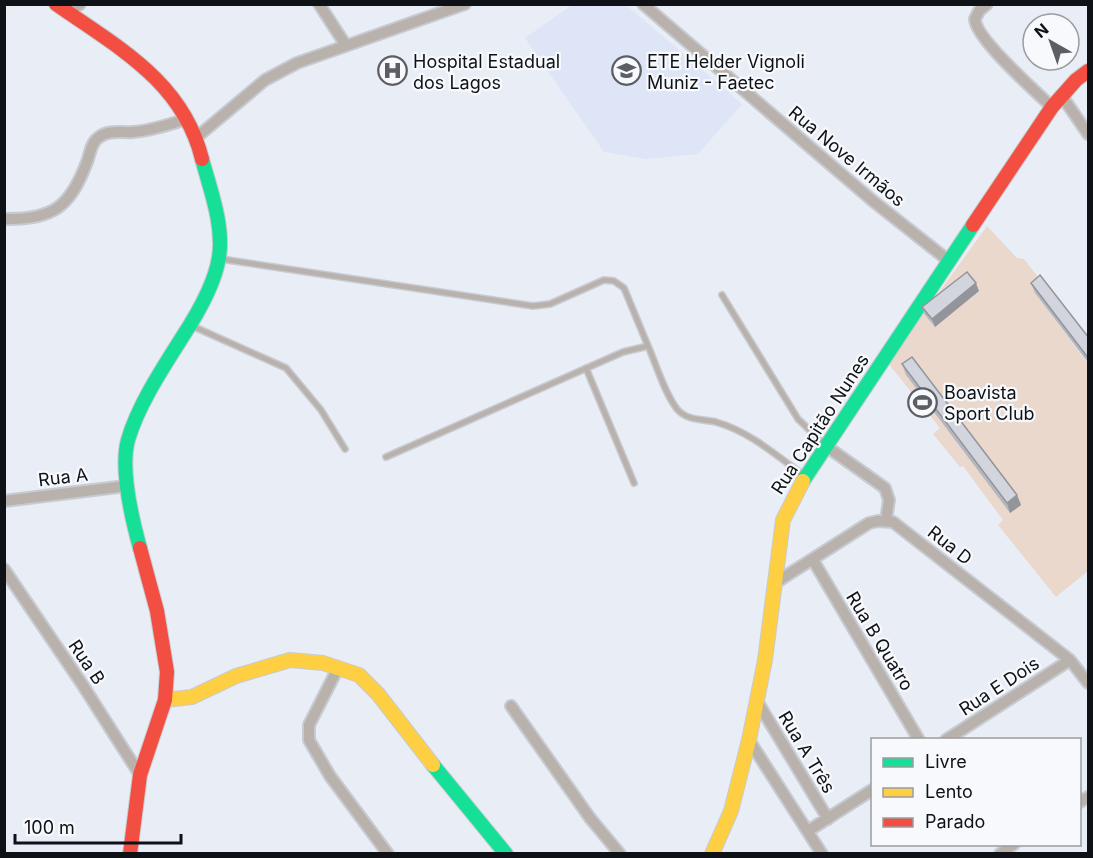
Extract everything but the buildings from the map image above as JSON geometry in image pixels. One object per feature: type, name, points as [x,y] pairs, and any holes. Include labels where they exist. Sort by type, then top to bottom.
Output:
[{"type":"street","points":[[62,8],[80,4]]},
{"type":"street","points":[[319,4],[345,44]]},
{"type":"street","points":[[197,137],[265,80],[297,63],[345,44],[465,4]]},
{"type":"street","name":"Rua Nove Irmãos","points":[[643,4],[873,201],[949,261]]},
{"type":"street","points":[[987,4],[975,18],[978,30],[1005,61],[1052,107]]},
{"type":"street","points":[[62,8],[106,38],[160,81],[187,119],[197,137],[216,214],[220,244],[219,259],[209,289],[158,377],[127,442],[126,486],[136,534],[157,611],[167,672],[165,700],[153,742],[140,775],[130,854]]},
{"type":"street","name":"Rua Capitão Nunes","points":[[712,854],[731,811],[749,740],[776,583],[783,520],[788,506],[805,476],[1052,107],[1076,80],[1089,71]]},
{"type":"street","points":[[1062,96],[1089,134]]},
{"type":"street","points":[[4,219],[36,218],[56,210],[76,187],[93,142],[100,136],[112,132],[135,132],[187,119]]},
{"type":"street","points":[[776,583],[869,523],[886,520],[889,500],[885,488],[826,446]]},
{"type":"street","name":"Rua A","points":[[4,501],[126,486]]},
{"type":"street","name":"Rua D","points":[[886,520],[893,522],[1070,660],[1089,683]]},
{"type":"street","name":"Rua B Quatro","points":[[813,561],[918,738]]},
{"type":"street","name":"Rua B","points":[[4,569],[140,775]]},
{"type":"street","points":[[165,700],[192,697],[236,676],[290,660],[323,663],[359,675],[368,682],[506,854]]},
{"type":"street","name":"Rua E Dois","points":[[949,738],[1070,660]]},
{"type":"street","points":[[338,668],[309,725],[309,740],[330,776],[388,854]]},
{"type":"street","name":"Rua A Três","points":[[757,701],[828,819]]},
{"type":"street","points":[[511,706],[590,818],[620,854]]},
{"type":"street","points":[[749,740],[822,854]]},
{"type":"street","points":[[808,831],[871,791]]},
{"type":"lane","points":[[219,259],[533,306],[550,304],[604,280],[614,281],[624,288],[665,386],[678,411],[693,419],[715,422],[751,436],[805,476]]},
{"type":"lane","points":[[723,295],[798,419],[826,446]]},
{"type":"lane","points":[[190,325],[286,368],[321,410],[345,449]]},
{"type":"lane","points":[[386,457],[622,352],[648,346]]},
{"type":"lane","points":[[586,368],[634,483]]},
{"type":"shaded area","name":"ETE Helder Vignoli Muniz - Faetec","points":[[572,5],[626,5],[742,104],[698,154],[646,159],[604,152],[525,38]]},
{"type":"shaded area","points":[[987,226],[1017,258],[1024,259],[1088,341],[1035,293],[1088,364],[1088,571],[1056,597],[998,525],[1003,520],[963,466],[960,467],[933,434],[940,428],[888,363]],"holes":[[[979,291],[935,326],[925,315]],[[907,375],[1020,505],[1010,513]]]},
{"type":"traffic: fast","points":[[140,548],[126,479],[128,440],[145,400],[205,298],[214,278],[219,257],[218,220],[202,159]]},
{"type":"traffic: fast","points":[[803,481],[973,225]]},
{"type":"traffic: fast","points":[[433,765],[506,854]]},
{"type":"traffic: slow","points":[[712,854],[731,811],[749,740],[765,660],[783,520],[803,481]]},
{"type":"traffic: slow","points":[[165,700],[192,697],[236,676],[290,660],[323,663],[359,675],[378,694],[433,765]]},
{"type":"traffic: jam","points":[[56,4],[124,51],[164,87],[180,108],[193,132],[202,159]]},
{"type":"traffic: jam","points":[[973,225],[1052,107],[1076,80],[1088,71]]},
{"type":"traffic: jam","points":[[130,854],[140,775],[165,700],[167,672],[157,611],[140,548]]},
{"type":"place","name":"Hospital Estadual dos Lagos","points":[[392,71]]},
{"type":"place","name":"ETE Helder Vignoli Muniz - Faetec","points":[[626,71]]},
{"type":"place","name":"Boavista Sport Club","points":[[923,402]]}]
